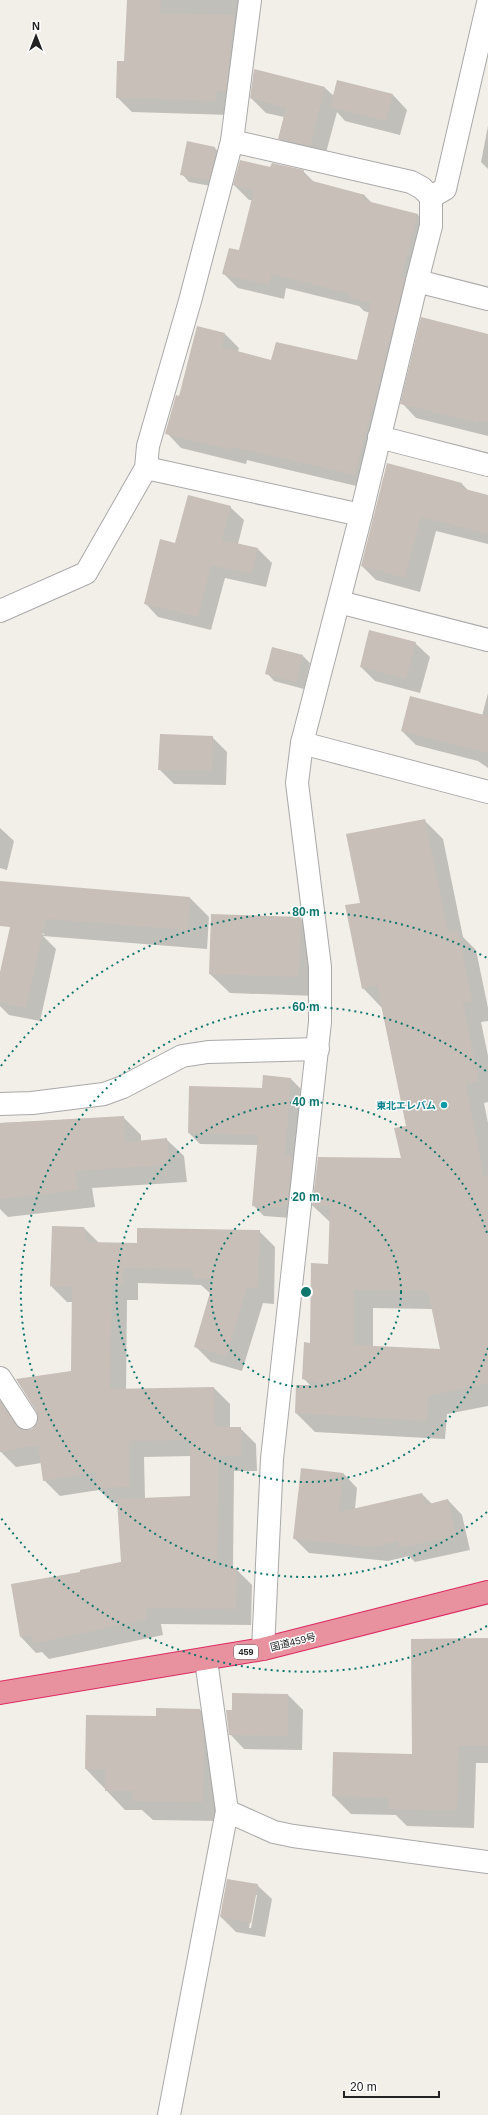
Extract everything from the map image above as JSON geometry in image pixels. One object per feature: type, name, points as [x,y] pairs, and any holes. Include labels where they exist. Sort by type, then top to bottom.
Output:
[{"type":"highway","name":"国道459号","points":[[0,1693],[206,1660],[263,1649],[488,1592]]},
{"type":"street","points":[[0,611],[86,573],[146,468],[148,446],[190,301],[232,141],[250,0]]},
{"type":"street","points":[[431,197],[446,189],[488,3]]},
{"type":"street","points":[[232,141],[411,182],[422,188],[431,197],[431,226],[361,515],[302,743],[297,783],[320,967],[320,1022],[272,1459],[263,1649]]},
{"type":"street","points":[[417,281],[488,299]]},
{"type":"street","points":[[379,437],[488,465]]},
{"type":"street","points":[[146,468],[361,515]]},
{"type":"street","points":[[339,602],[488,640]]},
{"type":"street","points":[[302,743],[488,792]]},
{"type":"street","points":[[0,1104],[32,1103],[104,1094],[182,1056],[208,1052],[318,1049]]},
{"type":"street","points":[[0,1378],[26,1418]]},
{"type":"street","points":[[169,2115],[226,1811],[206,1660]]},
{"type":"street","points":[[226,1811],[274,1832],[293,1836],[488,1862]]},
{"type":"building","points":[[127,0],[161,0],[160,13],[234,15],[226,92],[217,90],[216,101],[116,98],[117,61],[124,61]]},
{"type":"building","points":[[254,69],[325,87],[310,146],[278,139],[286,108],[250,98]]},
{"type":"building","points":[[337,80],[393,94],[386,121],[330,107]]},
{"type":"building","points":[[187,141],[215,147],[214,153],[216,154],[209,180],[180,175]]},
{"type":"building","points":[[240,160],[270,167],[272,163],[304,170],[303,175],[309,177],[309,180],[365,195],[363,200],[418,214],[401,277],[405,278],[373,409],[355,475],[233,447],[232,450],[165,434],[176,395],[179,396],[197,326],[225,333],[222,347],[271,360],[276,342],[357,360],[371,303],[349,297],[350,294],[272,274],[269,285],[222,274],[229,248],[239,250],[254,190],[233,185]]},
{"type":"building","points":[[421,317],[488,334],[488,422],[478,420],[478,423],[400,404]]},
{"type":"building","points":[[387,463],[462,483],[461,488],[488,495],[488,534],[421,517],[405,578],[361,566]]},
{"type":"building","points":[[188,495],[231,506],[222,540],[258,548],[252,574],[211,565],[198,617],[144,604],[160,539],[175,543]]},
{"type":"building","points":[[369,630],[416,642],[406,679],[360,667]]},
{"type":"building","points":[[272,647],[303,655],[296,682],[265,674]]},
{"type":"building","points":[[410,696],[488,716],[488,753],[401,731]]},
{"type":"building","points":[[160,734],[213,736],[212,771],[158,770]]},
{"type":"building","name":"東北エレバム","points":[[425,819],[448,932],[458,930],[472,1001],[463,1003],[479,1081],[466,1084],[484,1176],[488,1175],[488,1383],[428,1396],[427,1421],[295,1413],[296,1385],[325,1385],[302,1379],[304,1342],[310,1343],[311,1263],[328,1264],[330,1206],[312,1206],[318,1157],[401,1158],[394,1128],[406,1126],[377,985],[362,989],[345,905],[360,903],[346,834]],"holes":[[[354,1290],[428,1291],[440,1349],[354,1345]]]},
{"type":"building","points":[[0,881],[190,897],[188,930],[46,919],[26,1008],[0,1002],[0,972],[10,927],[0,926]]},
{"type":"building","points":[[211,914],[301,917],[299,977],[209,974]]},
{"type":"building","points":[[263,1075],[291,1078],[285,1156],[293,1157],[287,1206],[281,1206],[281,1208],[252,1206],[258,1135],[188,1133],[189,1086],[262,1088]]},
{"type":"building","points":[[124,1116],[125,1142],[167,1138],[169,1165],[75,1171],[78,1190],[0,1199],[0,1123]]},
{"type":"building","points":[[52,1226],[84,1227],[87,1242],[137,1243],[137,1228],[260,1230],[258,1288],[247,1288],[226,1356],[194,1347],[214,1279],[193,1278],[193,1269],[123,1268],[123,1285],[112,1284],[110,1389],[214,1387],[215,1427],[241,1427],[241,1456],[219,1456],[217,1568],[237,1568],[236,1609],[146,1608],[147,1619],[33,1644],[31,1635],[20,1637],[11,1584],[80,1572],[80,1570],[121,1562],[117,1499],[190,1496],[190,1440],[129,1441],[129,1487],[96,1488],[96,1472],[43,1481],[38,1445],[0,1452],[0,1401],[20,1429],[32,1429],[37,1423],[38,1417],[36,1411],[16,1379],[71,1371],[72,1287],[50,1286]]},
{"type":"building","points":[[301,1468],[343,1473],[339,1512],[422,1493],[425,1505],[448,1499],[456,1536],[399,1548],[398,1541],[373,1547],[293,1539]]},
{"type":"building","points":[[488,1638],[488,1745],[459,1746],[457,1811],[388,1809],[389,1798],[332,1796],[333,1752],[412,1754],[411,1639]]},
{"type":"building","points":[[232,1693],[288,1694],[288,1736],[229,1735],[226,1710],[232,1710]]},
{"type":"building","points":[[156,1708],[200,1709],[204,1736],[203,1802],[132,1801],[133,1791],[105,1791],[105,1769],[85,1769],[86,1715],[156,1716]]},
{"type":"building","points":[[227,1879],[258,1884],[251,1923],[220,1917]]},
{"type":"place","name":"東北エレバム","points":[[444,1105]]}]
